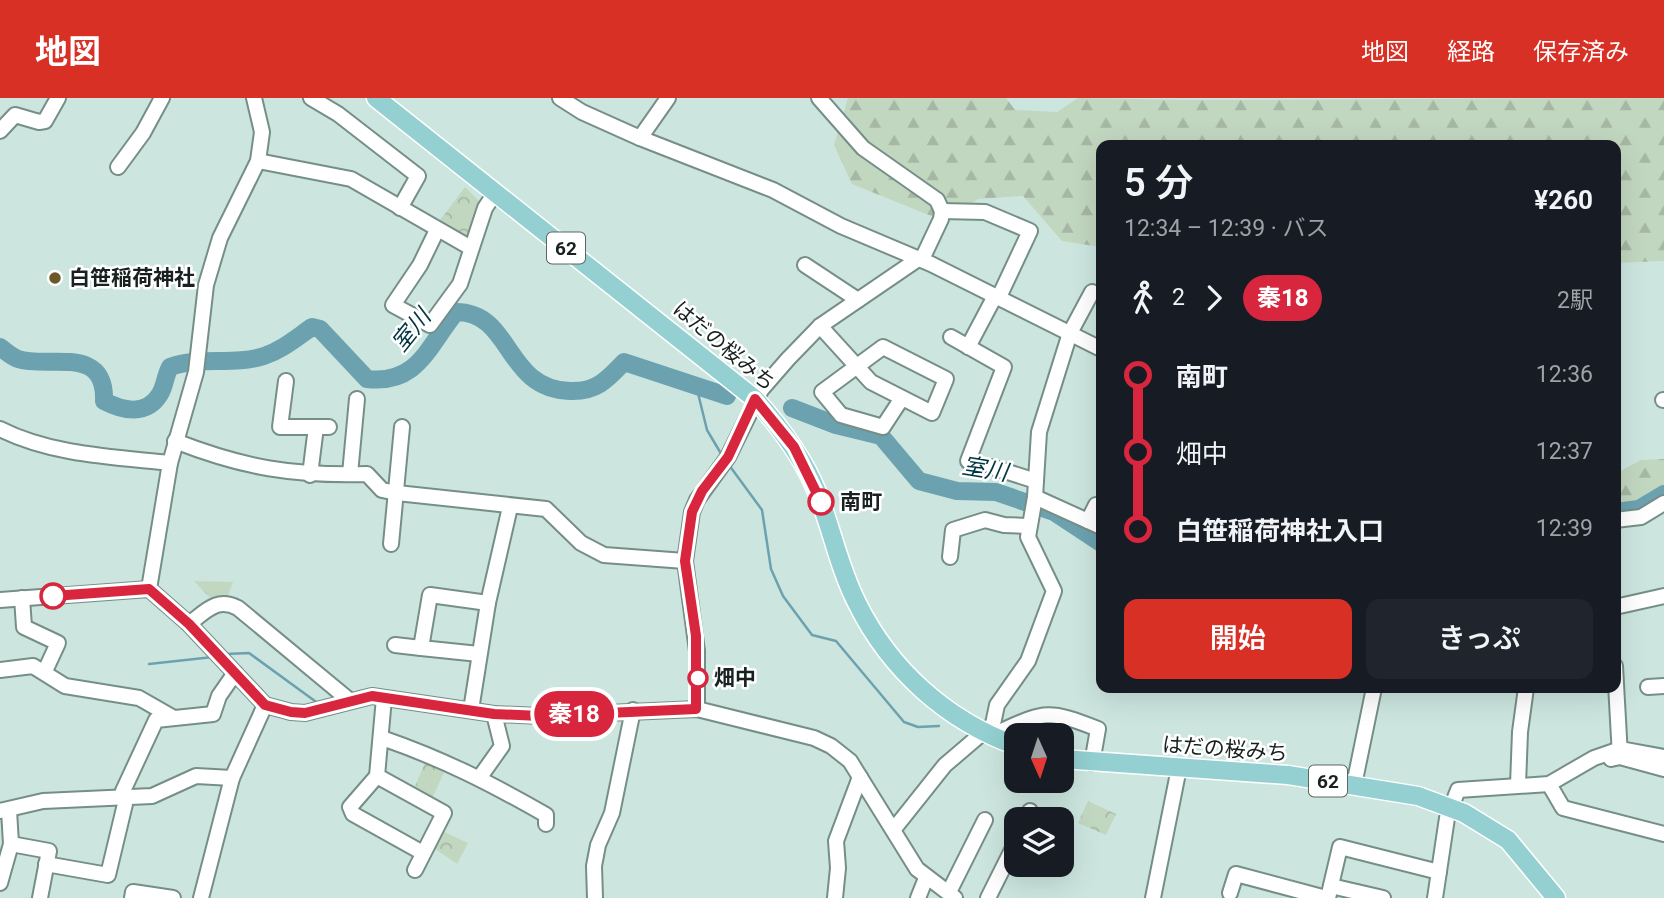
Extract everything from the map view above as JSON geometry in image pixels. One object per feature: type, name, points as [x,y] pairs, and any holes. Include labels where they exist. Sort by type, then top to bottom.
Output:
[{"type":"main road","name":"はだの桜みち","points":[[376,98],[755,399],[775,422],[808,471],[856,603],[884,648],[910,679],[934,700],[987,734],[1004,741]]},
{"type":"main road","name":"はだの桜みち","points":[[1074,760],[1288,775],[1418,796],[1450,806],[1485,824],[1508,840],[1556,898]]},
{"type":"street","points":[[0,131],[15,115],[39,122],[46,121],[58,98]]},
{"type":"street","points":[[118,160],[162,98]]},
{"type":"street","points":[[149,589],[170,463],[196,372],[206,285],[220,238],[258,161],[262,132],[254,98]]},
{"type":"street","points":[[311,98],[338,114],[418,176],[400,208]]},
{"type":"street","points":[[560,98],[582,113],[640,138],[698,162],[746,177],[841,226],[997,297],[1096,346]]},
{"type":"street","points":[[640,138],[668,98]]},
{"type":"street","points":[[819,98],[863,148],[928,191],[942,211]]},
{"type":"street","points":[[258,161],[351,179],[471,248]]},
{"type":"street","points":[[438,230],[420,265],[393,305],[430,325],[460,284],[485,208],[495,193]]},
{"type":"street","points":[[696,709],[696,636],[685,561],[692,512],[702,491],[728,457],[755,399],[820,326],[924,255],[932,242],[942,211]]},
{"type":"street","points":[[942,211],[985,212],[1030,231],[968,347]]},
{"type":"street","points":[[812,264],[858,300]]},
{"type":"street","points":[[987,734],[993,724],[997,705],[1028,661],[1054,591],[1052,582],[1032,549],[1032,509],[1039,432],[1070,333],[1092,292]]},
{"type":"street","points":[[820,326],[856,366],[871,382],[932,413],[946,379],[883,347],[856,366],[822,392],[841,415],[883,427],[902,398]]},
{"type":"street","points":[[951,337],[1004,367],[968,461]]},
{"type":"street","points":[[286,381],[279,400],[279,427],[323,427],[310,475]]},
{"type":"street","points":[[350,474],[357,399]]},
{"type":"street","points":[[391,544],[402,427]]},
{"type":"street","points":[[0,429],[60,448],[170,463]]},
{"type":"street","points":[[175,441],[234,463],[310,475],[367,474],[382,490],[397,494],[546,509],[581,543],[604,555],[685,561]]},
{"type":"street","points":[[992,467],[1036,481]]},
{"type":"street","points":[[1621,519],[1641,517],[1664,503]]},
{"type":"street","points":[[950,557],[953,530],[985,520],[1004,526],[1032,509],[1095,524],[1096,505]]},
{"type":"street","points":[[471,710],[488,603],[510,507]]},
{"type":"street","points":[[0,600],[149,589],[189,624],[265,705],[305,713],[372,696],[494,714],[540,716],[696,709],[814,738],[831,746],[849,761],[894,829],[913,864],[952,895],[985,820]]},
{"type":"street","points":[[421,648],[430,595],[488,603]]},
{"type":"street","points":[[1621,606],[1664,596]]},
{"type":"street","points":[[22,598],[24,627],[58,643],[45,671]]},
{"type":"street","points":[[189,624],[216,603],[228,603],[238,608],[349,700]]},
{"type":"street","points":[[395,645],[479,654]]},
{"type":"street","points":[[0,670],[33,666],[45,671],[65,686],[139,698],[174,718]]},
{"type":"street","points":[[46,864],[108,875],[125,799],[123,791],[156,720],[213,714],[219,696],[235,673]]},
{"type":"street","points":[[1648,687],[1664,686]]},
{"type":"street","points":[[1354,785],[1373,693]]},
{"type":"street","points":[[1518,785],[1520,733],[1525,693]]},
{"type":"street","points":[[1617,693],[1620,753]]},
{"type":"street","points":[[384,698],[377,776],[350,807],[353,814],[423,853]]},
{"type":"street","points":[[201,898],[232,778],[265,705]]},
{"type":"street","points":[[597,897],[594,866],[598,845],[612,813],[633,710]]},
{"type":"street","points":[[894,829],[945,765],[987,734],[1041,714],[1051,713],[1098,729],[1092,763]]},
{"type":"street","points":[[480,777],[502,746],[494,714]]},
{"type":"street","points":[[382,738],[443,759],[480,777],[546,815],[546,824]]},
{"type":"street","points":[[1435,898],[1450,806],[1455,794],[1462,787],[1549,785],[1576,770],[1620,753],[1649,752],[1664,757]]},
{"type":"street","points":[[1620,753],[1664,769]]},
{"type":"street","points":[[1153,898],[1179,768]]},
{"type":"street","points":[[0,883],[10,844],[4,810],[43,801],[152,796],[196,776],[232,778]]},
{"type":"street","points":[[377,776],[444,813],[415,870]]},
{"type":"street","points":[[835,898],[836,841],[860,777]]},
{"type":"street","points":[[1549,785],[1563,808],[1664,834]]},
{"type":"street","points":[[10,844],[49,851],[40,898]]},
{"type":"street","points":[[1328,894],[1340,846],[1439,872]]},
{"type":"street","points":[[988,898],[1004,866]]},
{"type":"street","points":[[1230,893],[1236,874],[1328,894],[1383,898]]},
{"type":"street","points":[[918,898],[926,877]]},
{"type":"street","points":[[132,898],[133,892],[173,898]]},
{"type":"green space","points":[[848,98],[1006,98],[1015,110],[1057,112],[1078,98],[1664,98],[1664,261],[1621,263],[1621,140],[1096,140],[1096,246],[1062,241],[1023,196],[978,199],[946,222],[852,184],[834,145]]},
{"type":"green space","points":[[465,187],[481,203],[469,238],[466,239],[438,223]]},
{"type":"green space","points":[[1664,459],[1664,489],[1638,501],[1621,505],[1621,471],[1641,460]]},
{"type":"green space","points":[[194,581],[233,582],[228,596],[209,597]]},
{"type":"green space","points":[[427,758],[447,766],[431,801],[413,791]]},
{"type":"green space","points":[[1088,801],[1116,814],[1106,835],[1078,823]]},
{"type":"green space","points":[[440,830],[468,843],[457,864],[431,846]]},
{"type":"waterway","name":"室川","points":[[0,347],[18,359],[86,365],[96,372],[102,383],[104,401],[127,409],[142,409],[155,401],[162,391],[170,367],[193,362],[264,356],[283,347],[312,327],[320,329],[367,379],[398,376],[420,360],[456,312],[475,315],[489,324],[532,378],[548,387],[570,391],[594,387],[624,362],[727,396]]},
{"type":"waterway","points":[[696,385],[707,430],[723,457]]},
{"type":"waterway","name":"室川","points":[[792,408],[836,425],[881,436],[919,481],[957,491],[996,492],[1054,512],[1096,540]]},
{"type":"waterway","points":[[729,465],[762,510],[771,569],[783,596],[812,635],[836,641],[904,722],[918,727],[939,726]]},
{"type":"waterway","name":"室川","points":[[1621,511],[1639,509],[1664,494]]},
{"type":"waterway","points":[[226,654],[249,653],[319,704]]},
{"type":"waterway","points":[[149,664],[213,657]]},
{"type":"bus line","name":"秦18","points":[[53,596],[149,589],[189,624],[265,705],[291,712],[305,713],[372,696],[494,714],[540,716],[696,709],[696,636],[685,561],[692,512],[702,491],[728,457],[755,399],[794,447],[821,502]]},
{"type":"place","name":"白笹稲荷神社","points":[[55,278]]},
{"type":"place","name":"南町","points":[[821,502]]},
{"type":"place","name":"畑中","points":[[698,678]]}]
